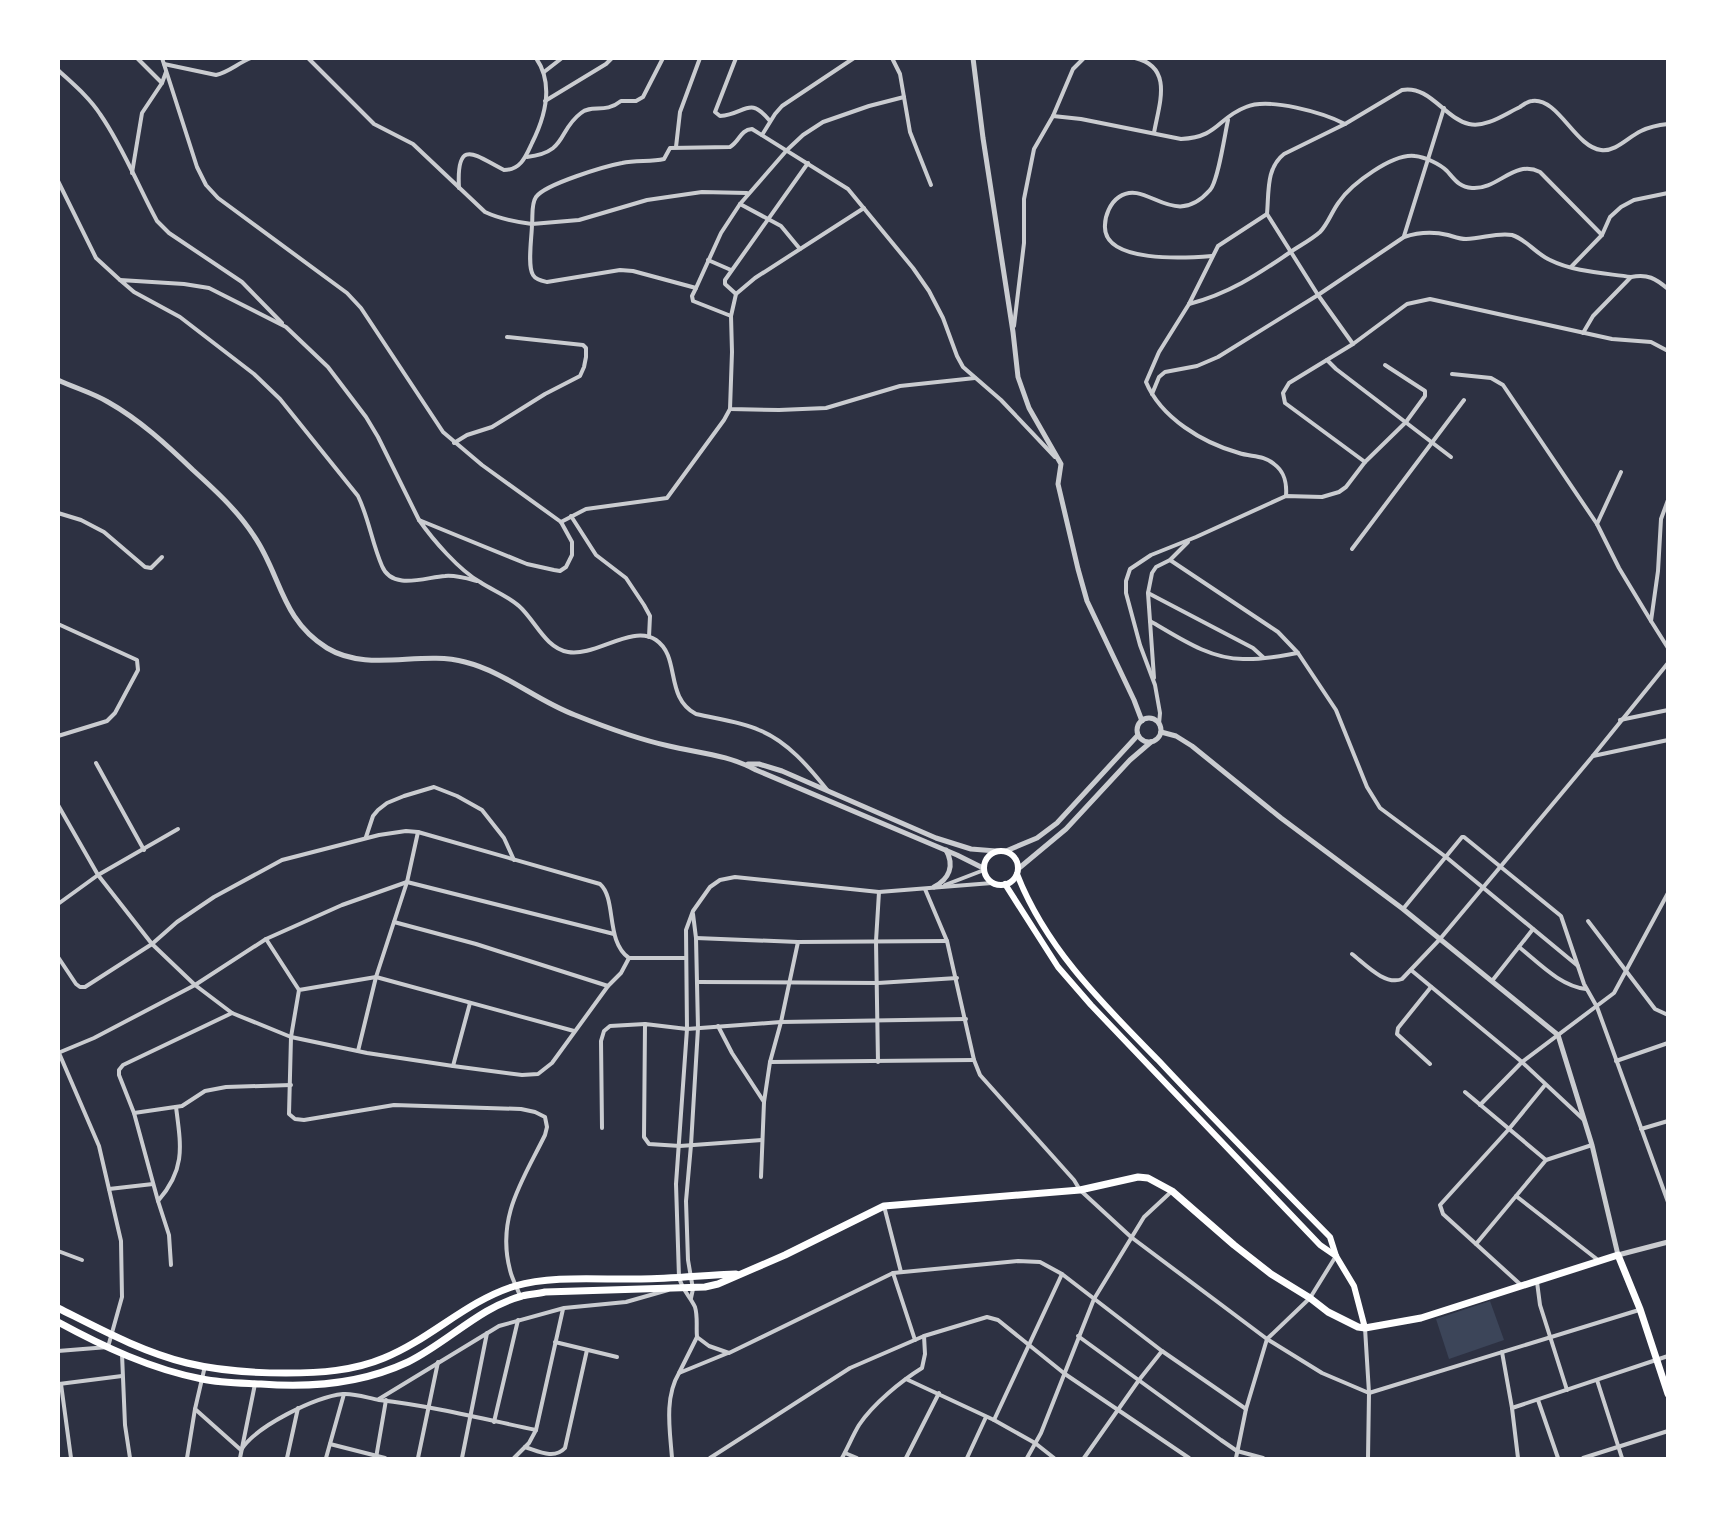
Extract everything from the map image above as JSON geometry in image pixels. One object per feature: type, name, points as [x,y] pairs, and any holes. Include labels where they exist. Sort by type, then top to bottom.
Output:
[{"type":"main road","points":[[1017,872],[1010,882],[992,883],[983,869],[987,858],[996,851],[1006,851],[1014,857],[1028,901],[1042,927],[1083,980],[1171,1075],[1330,1238],[1336,1256],[1353,1286],[1365,1328]]},
{"type":"main road","points":[[1005,884],[1058,967],[1091,1005],[1320,1245],[1336,1256]]},
{"type":"main road","points":[[58,1322],[122,1354],[202,1380],[291,1387],[340,1383],[363,1378],[420,1355],[491,1310],[521,1297],[545,1292],[693,1289],[718,1284],[742,1274],[884,1206],[1080,1190],[1138,1177],[1148,1179],[1172,1191],[1262,1267],[1328,1312],[1358,1327],[1365,1328],[1421,1318],[1618,1255],[1640,1309],[1668,1394]]},
{"type":"main road","points":[[58,1308],[156,1353],[187,1363],[236,1371],[294,1373],[333,1371],[365,1365],[401,1350],[486,1297],[516,1286],[550,1280],[742,1274]]},
{"type":"street","points":[[137,58],[162,83]]},
{"type":"street","points":[[163,61],[216,75],[225,73],[251,58]]},
{"type":"street","points":[[308,58],[374,124],[413,144],[484,212],[497,218],[532,224],[579,220],[647,200],[702,192],[748,194]]},
{"type":"street","points":[[459,189],[460,165],[462,158],[466,155],[473,153],[481,156],[504,170],[517,166],[527,157],[539,131],[545,109],[544,72],[536,58]]},
{"type":"street","points":[[544,72],[562,58]]},
{"type":"street","points":[[545,101],[606,64],[612,58]]},
{"type":"street","points":[[527,157],[547,152],[556,146],[572,122],[582,112],[611,108],[621,101],[636,101],[643,97],[663,58]]},
{"type":"street","points":[[676,147],[680,112],[700,58]]},
{"type":"street","points":[[736,58],[715,112],[720,116],[729,115],[750,106],[762,110],[770,120]]},
{"type":"street","points":[[762,135],[770,120],[782,106],[854,58]]},
{"type":"street","points":[[892,58],[900,74],[910,132],[931,184]]},
{"type":"street","points":[[973,58],[1022,393],[1062,464],[1058,484],[1084,590],[1142,721]]},
{"type":"street","points":[[1013,332],[1024,243],[1024,199],[1034,149],[1053,116],[1073,69],[1084,58]]},
{"type":"street","points":[[1135,58],[1144,60],[1153,66],[1159,74],[1161,86],[1155,133]]},
{"type":"street","points":[[163,61],[196,167],[206,185],[218,198],[347,293],[361,308],[443,432],[454,443],[561,522],[570,537],[573,550],[568,564],[560,571],[527,564],[419,520]]},
{"type":"street","points":[[58,70],[99,112],[157,221],[169,233],[242,282],[328,367],[366,417],[419,520],[435,542],[477,581],[519,605],[550,642],[561,651],[576,653],[633,637],[650,637],[659,642],[666,651],[679,698],[689,710],[696,714],[746,725],[770,736],[806,766],[825,790]]},
{"type":"street","points":[[132,173],[142,113],[162,83],[166,71]]},
{"type":"street","points":[[1353,344],[1318,295],[1267,214],[1271,170],[1277,159],[1284,154],[1345,124],[1402,90],[1410,88],[1419,91],[1463,122],[1473,125],[1491,122],[1532,101],[1542,102],[1551,107],[1586,143],[1603,151],[1612,149],[1641,131],[1668,124]]},
{"type":"street","points":[[730,316],[695,302],[692,296],[721,233],[740,204],[803,135],[823,122],[904,97]]},
{"type":"street","points":[[1053,116],[1081,119],[1180,139],[1197,138],[1209,134],[1245,107],[1260,103],[1327,115],[1345,124]]},
{"type":"street","points":[[1404,237],[1444,108]]},
{"type":"street","points":[[1213,256],[1175,258],[1134,254],[1110,241],[1104,227],[1109,209],[1119,196],[1129,193],[1146,196],[1175,207],[1185,208],[1209,191],[1215,178],[1228,118]]},
{"type":"street","points":[[696,288],[633,271],[620,270],[547,282],[538,280],[534,277],[531,266],[533,202],[539,193],[548,188],[587,173],[623,163],[664,159],[670,148],[730,147],[746,129],[752,129],[848,189],[928,291],[943,318],[963,367],[1001,400],[1062,464]]},
{"type":"street","points":[[1189,304],[1213,298],[1231,290],[1291,252],[1324,228],[1350,187],[1388,163],[1414,155],[1428,159],[1446,170],[1453,181],[1472,188],[1482,188],[1524,168],[1540,172],[1602,236]]},
{"type":"street","points":[[736,294],[725,284],[725,280],[808,163]]},
{"type":"street","points":[[58,181],[96,258],[134,292],[180,317],[254,374],[280,399],[358,496],[366,513],[383,570],[391,577],[407,581],[445,576],[459,576],[477,581]]},
{"type":"street","points":[[1571,268],[1602,236],[1611,217],[1621,207],[1634,200],[1668,193]]},
{"type":"street","points":[[740,204],[781,226],[800,249]]},
{"type":"street","points":[[561,522],[586,509],[666,498],[730,409],[732,352],[730,316],[736,294],[755,278],[864,208]]},
{"type":"street","points":[[1267,214],[1218,246],[1146,382],[1151,395],[1163,409],[1191,431],[1215,445],[1245,455],[1267,459],[1276,465],[1283,473],[1286,482],[1286,496]]},
{"type":"street","points":[[1151,395],[1159,377],[1165,372],[1197,366],[1218,357],[1318,295],[1404,237],[1416,233],[1430,232],[1462,239],[1503,233],[1515,236],[1527,243],[1538,254],[1552,262],[1571,268],[1631,277],[1654,276],[1668,289]]},
{"type":"street","points":[[708,260],[731,270]]},
{"type":"street","points":[[1583,333],[1593,316],[1631,277]]},
{"type":"street","points":[[120,280],[209,288],[286,327]]},
{"type":"street","points":[[1365,462],[1286,404],[1283,393],[1289,383],[1353,344],[1407,304],[1430,299],[1612,339],[1651,342],[1668,351]]},
{"type":"street","points":[[454,443],[466,435],[492,427],[544,394],[576,378],[582,372],[586,352],[583,345],[507,337]]},
{"type":"street","points":[[1327,360],[1451,457]]},
{"type":"street","points":[[1155,685],[1131,615],[1126,593],[1127,574],[1130,569],[1143,559],[1286,496],[1322,497],[1339,492],[1346,487],[1365,462],[1406,422],[1424,400],[1425,391],[1385,364]]},
{"type":"street","points":[[1452,374],[1491,378],[1503,385],[1597,524],[1619,568],[1666,641],[1668,648]]},
{"type":"street","points":[[730,409],[826,408],[900,386],[976,378]]},
{"type":"street","points":[[58,381],[106,400],[125,412],[162,441],[212,487],[255,536],[290,610],[307,631],[327,648],[350,657],[367,660],[434,657],[467,662],[497,674],[550,704],[584,719],[640,738],[718,755],[747,764],[756,770],[946,850],[983,869]]},
{"type":"street","points":[[1352,549],[1464,400]]},
{"type":"street","points":[[1597,524],[1622,472]]},
{"type":"street","points":[[1651,621],[1658,571],[1660,519],[1668,500]]},
{"type":"street","points":[[58,513],[81,520],[104,532],[145,567],[151,568],[162,557]]},
{"type":"street","points":[[571,516],[596,555],[626,578],[644,605],[650,616],[650,637]]},
{"type":"street","points":[[1017,872],[1066,829],[1130,760],[1161,732],[1148,593],[1152,573],[1156,567],[1170,560],[1186,543],[1196,537]]},
{"type":"street","points":[[1170,560],[1278,632],[1298,652],[1336,710],[1367,787],[1380,808],[1446,857],[1578,966]]},
{"type":"street","points":[[1148,593],[1253,648],[1264,658]]},
{"type":"street","points":[[1149,621],[1195,646],[1225,657],[1264,658],[1298,652]]},
{"type":"street","points":[[58,624],[137,660],[139,665],[115,712],[107,721],[58,736]]},
{"type":"street","points":[[1352,954],[1384,978],[1393,981],[1402,979],[1440,939],[1668,663]]},
{"type":"street","points":[[1620,720],[1668,710]]},
{"type":"street","points":[[1006,851],[1027,844],[1052,828],[1070,811],[1138,735],[1138,727],[1142,721],[1153,719],[1159,724]]},
{"type":"street","points":[[1161,732],[1176,736],[1192,746],[1281,818],[1403,909],[1558,1035],[1592,1145],[1618,1255],[1668,1242]]},
{"type":"street","points":[[1138,735],[1144,741],[1151,742]]},
{"type":"street","points":[[1592,757],[1668,740]]},
{"type":"street","points":[[96,763],[144,850]]},
{"type":"street","points":[[747,764],[759,764],[773,768],[936,838],[971,849],[996,851]]},
{"type":"street","points":[[366,838],[373,816],[387,803],[434,786],[482,810],[499,831],[514,860]]},
{"type":"street","points":[[820,796],[825,790]]},
{"type":"street","points":[[833,802],[836,795]]},
{"type":"street","points":[[58,805],[98,875],[152,944],[195,985],[232,1014],[291,1037],[358,1051],[453,1066],[522,1075],[538,1074],[552,1063],[608,986],[621,973],[629,958]]},
{"type":"street","points":[[58,904],[98,875],[178,829]]},
{"type":"street","points":[[58,957],[80,987],[85,987],[152,944],[177,922],[214,897],[282,860],[366,838],[406,831],[418,832],[602,886],[606,892],[614,934],[622,953],[629,958],[686,958]]},
{"type":"street","points":[[358,1051],[376,977],[407,882],[418,832]]},
{"type":"street","points":[[1403,909],[1464,837],[1561,916],[1587,989],[1597,1006],[1668,1202]]},
{"type":"street","points":[[937,887],[949,873],[950,860],[946,850]]},
{"type":"street","points":[[937,887],[983,869]]},
{"type":"street","points":[[672,1458],[670,1402],[673,1385],[697,1337],[696,1309],[682,1289],[679,1277],[676,1184],[687,1029],[686,930],[693,911],[710,887],[720,880],[735,877],[879,892],[992,883]]},
{"type":"street","points":[[58,1351],[108,1347],[122,1297],[121,1241],[99,1146],[59,1053],[94,1038],[195,985],[266,939],[342,904],[407,882],[614,934]]},
{"type":"street","points":[[925,889],[947,941],[974,1060],[980,1075],[1074,1180],[1080,1190],[1131,1237],[1267,1339],[1322,1373],[1369,1393],[1640,1309]]},
{"type":"street","points":[[878,1062],[876,941],[879,892]]},
{"type":"street","points":[[1479,1105],[1522,1062],[1614,993],[1668,893]]},
{"type":"street","points":[[690,1298],[693,1289],[690,1277],[686,1201],[698,1028],[696,938],[693,911]]},
{"type":"street","points":[[1588,921],[1655,1009],[1668,1015]]},
{"type":"street","points":[[394,922],[476,944],[608,986]]},
{"type":"street","points":[[1492,981],[1533,929]]},
{"type":"street","points":[[696,938],[798,942],[947,941]]},
{"type":"street","points":[[266,939],[299,990],[291,1037],[289,1114],[297,1120],[394,1105],[521,1109],[545,1117],[547,1127],[545,1135],[512,1200],[507,1220],[510,1270],[521,1297]]},
{"type":"street","points":[[761,1177],[764,1102],[770,1062],[798,942]]},
{"type":"street","points":[[1519,947],[1565,982],[1587,989]]},
{"type":"street","points":[[1411,969],[1522,1062],[1584,1119]]},
{"type":"street","points":[[299,990],[376,977],[574,1031]]},
{"type":"street","points":[[697,982],[878,983],[957,978]]},
{"type":"street","points":[[1430,1064],[1396,1034],[1398,1028],[1431,987]]},
{"type":"street","points":[[453,1066],[470,1003]]},
{"type":"street","points":[[171,1265],[168,1235],[134,1113],[118,1075],[119,1070],[123,1065],[232,1014]]},
{"type":"street","points":[[602,1128],[602,1034],[610,1026],[645,1024],[687,1029],[781,1022],[966,1019]]},
{"type":"street","points":[[645,1024],[644,1137],[649,1144],[680,1146],[762,1140]]},
{"type":"street","points":[[718,1026],[732,1053],[764,1102]]},
{"type":"street","points":[[1616,1060],[1668,1043]]},
{"type":"street","points":[[770,1062],[974,1060]]},
{"type":"street","points":[[134,1113],[182,1106],[205,1091],[226,1087],[291,1085]]},
{"type":"street","points":[[1521,1285],[1443,1214],[1440,1205],[1509,1129],[1545,1085]]},
{"type":"street","points":[[1465,1092],[1546,1160]]},
{"type":"street","points":[[158,1201],[169,1188],[180,1163],[181,1149],[176,1107]]},
{"type":"street","points":[[1641,1129],[1668,1121]]},
{"type":"street","points":[[1476,1244],[1546,1160],[1592,1145]]},
{"type":"street","points":[[109,1189],[153,1184]]},
{"type":"street","points":[[1027,1458],[1065,1374],[1094,1299],[1144,1217],[1172,1191]]},
{"type":"street","points":[[1516,1196],[1598,1260]]},
{"type":"street","points":[[884,1206],[901,1272]]},
{"type":"street","points":[[58,1251],[82,1260]]},
{"type":"street","points":[[1236,1458],[1246,1409],[1267,1339],[1310,1298],[1336,1256]]},
{"type":"street","points":[[679,1373],[729,1353],[894,1273],[1018,1261],[1040,1262],[1062,1274],[1162,1351],[1246,1409]]},
{"type":"street","points":[[894,1273],[915,1340]]},
{"type":"street","points":[[994,1420],[1062,1274]]},
{"type":"street","points":[[1537,1282],[1540,1305],[1567,1390]]},
{"type":"street","points":[[379,1400],[499,1326],[564,1308],[626,1302],[670,1289]]},
{"type":"street","points":[[514,1458],[533,1438],[536,1430],[564,1308]]},
{"type":"street","points":[[710,1458],[850,1368],[924,1336],[989,1317],[998,1320],[1029,1343],[1065,1374],[1189,1458]]},
{"type":"street","points":[[494,1422],[518,1320]]},
{"type":"street","points":[[1365,1328],[1369,1393],[1368,1458]]},
{"type":"street","points":[[462,1458],[488,1332]]},
{"type":"street","points":[[842,1458],[860,1424],[905,1378],[924,1365],[924,1336]]},
{"type":"street","points":[[1078,1336],[1237,1451],[1263,1458]]},
{"type":"street","points":[[697,1337],[709,1346],[729,1353]]},
{"type":"street","points":[[555,1342],[617,1357]]},
{"type":"street","points":[[525,1447],[551,1455],[560,1453],[565,1448],[587,1350]]},
{"type":"street","points":[[1084,1458],[1162,1351]]},
{"type":"street","points":[[1502,1352],[1518,1458]]},
{"type":"street","points":[[122,1354],[125,1425],[130,1458]]},
{"type":"street","points":[[1512,1408],[1668,1356]]},
{"type":"street","points":[[418,1458],[438,1362]]},
{"type":"street","points":[[187,1458],[205,1366]]},
{"type":"street","points":[[71,1458],[60,1384],[122,1376]]},
{"type":"street","points":[[905,1378],[994,1420],[1035,1443],[1054,1458]]},
{"type":"street","points":[[1597,1380],[1622,1458]]},
{"type":"street","points":[[240,1458],[255,1384]]},
{"type":"street","points":[[906,1458],[939,1393]]},
{"type":"street","points":[[241,1450],[255,1433],[298,1408],[344,1394],[429,1407],[536,1430]]},
{"type":"street","points":[[326,1458],[344,1394]]},
{"type":"street","points":[[376,1457],[386,1400]]},
{"type":"street","points":[[1538,1400],[1558,1458]]},
{"type":"street","points":[[287,1458],[298,1408]]},
{"type":"street","points":[[195,1409],[241,1450]]},
{"type":"street","points":[[967,1458],[986,1417]]},
{"type":"street","points":[[1583,1458],[1668,1431]]},
{"type":"street","points":[[330,1444],[384,1458]]},
{"type":"street","points":[[845,1453],[857,1458]]},
{"type":"shaded area","points":[[1490,1301],[1504,1340],[1449,1359],[1436,1319]]}]
